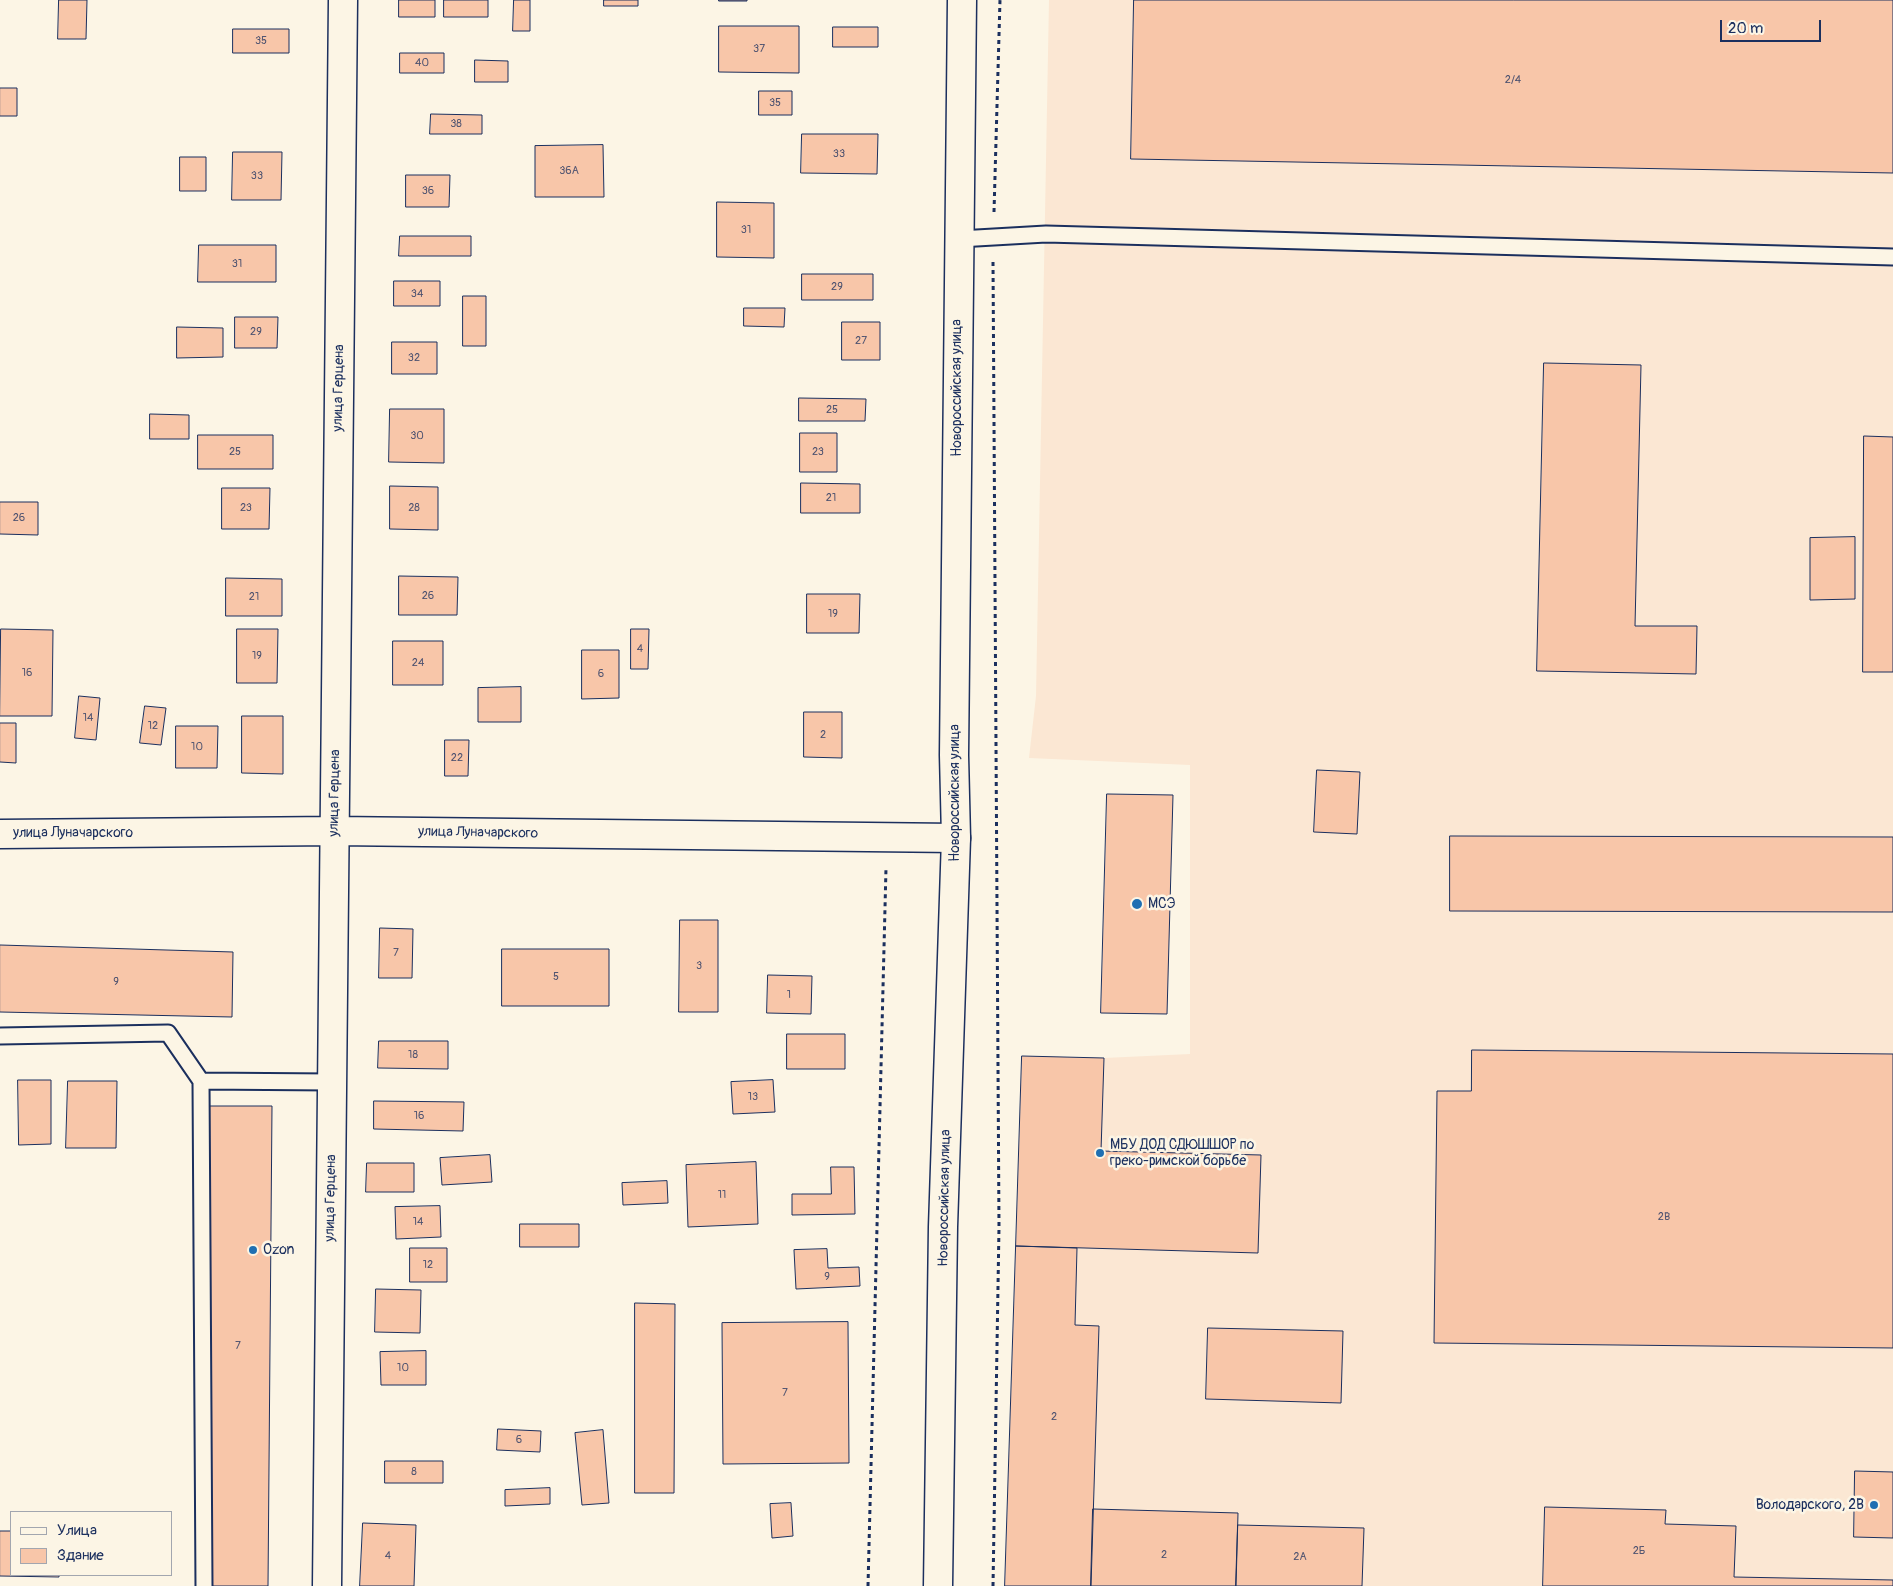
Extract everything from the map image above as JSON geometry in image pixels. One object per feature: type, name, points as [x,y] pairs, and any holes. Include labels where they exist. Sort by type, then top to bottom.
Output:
[{"type":"street","name":"улица Герцена","points":[[327,1586],[344,0]]},
{"type":"street","name":"Новороссийская улица","points":[[938,1586],[943,1227],[956,838],[954,756],[962,0]]},
{"type":"street","name":"улица Луначарского","points":[[0,834],[335,831],[956,838]]},
{"type":"lane","points":[[959,239],[1046,234],[1893,257]]},
{"type":"lane","points":[[0,1036],[168,1033],[201,1081],[204,1586]]},
{"type":"lane","points":[[201,1081],[332,1082]]},
{"type":"path","points":[[993,1586],[999,1227],[993,238],[1000,0]]},
{"type":"path","points":[[868,1586],[887,837]]},
{"type":"shaded area","points":[[1049,0],[1893,0],[1893,1586],[1005,1586],[1022,1056],[1104,1058],[1190,1054],[1190,765],[1029,758],[1036,696]]},
{"type":"building","points":[[59,0],[87,0],[86,39],[58,39]]},
{"type":"building","points":[[399,0],[435,0],[435,17],[399,17]]},
{"type":"building","points":[[444,0],[488,0],[488,17],[444,17]]},
{"type":"building","points":[[514,0],[530,0],[530,31],[513,31]]},
{"type":"building","points":[[604,0],[638,0],[638,6],[604,6]]},
{"type":"building","points":[[747,0],[747,1],[719,1]]},
{"type":"building","points":[[1134,0],[1893,0],[1893,173],[1131,159]]},
{"type":"building","points":[[719,26],[799,26],[799,73],[719,72]]},
{"type":"building","points":[[833,27],[878,27],[878,47],[833,47]]},
{"type":"building","points":[[233,29],[289,29],[289,53],[233,53]]},
{"type":"building","points":[[400,53],[444,53],[444,73],[400,73]]},
{"type":"building","points":[[475,60],[508,61],[508,82],[475,82]]},
{"type":"building","points":[[0,88],[17,88],[17,116],[0,116]]},
{"type":"building","points":[[759,91],[792,91],[792,115],[759,115]]},
{"type":"building","points":[[431,114],[482,115],[482,134],[430,134]]},
{"type":"building","points":[[802,134],[878,134],[877,174],[801,173]]},
{"type":"building","points":[[603,145],[604,197],[535,197],[535,146]]},
{"type":"building","points":[[233,152],[282,152],[281,200],[232,200]]},
{"type":"building","points":[[180,157],[206,157],[206,191],[180,191]]},
{"type":"building","points":[[406,175],[450,175],[449,207],[406,207]]},
{"type":"building","points":[[717,202],[774,203],[774,258],[717,257]]},
{"type":"building","points":[[400,236],[471,236],[471,256],[399,256]]},
{"type":"building","points":[[199,245],[276,245],[276,282],[198,282]]},
{"type":"building","points":[[802,274],[873,274],[873,300],[802,300]]},
{"type":"building","points":[[394,281],[440,281],[440,306],[394,306]]},
{"type":"building","points":[[463,296],[486,296],[486,346],[463,346]]},
{"type":"building","points":[[744,308],[785,308],[784,327],[744,326]]},
{"type":"building","points":[[235,317],[278,317],[277,348],[235,348]]},
{"type":"building","points":[[842,322],[880,322],[880,360],[842,360]]},
{"type":"building","points":[[177,327],[223,328],[223,357],[177,358]]},
{"type":"building","points":[[392,342],[437,342],[437,374],[392,374]]},
{"type":"building","points":[[1544,363],[1641,365],[1635,626],[1697,626],[1696,674],[1537,671]]},
{"type":"building","points":[[799,398],[866,399],[865,421],[799,421]]},
{"type":"building","points":[[390,409],[444,409],[444,463],[389,462]]},
{"type":"building","points":[[150,414],[189,415],[189,439],[150,439]]},
{"type":"building","points":[[800,433],[837,433],[837,472],[800,472]]},
{"type":"building","points":[[198,435],[273,435],[273,469],[198,469]]},
{"type":"building","points":[[1864,436],[1893,437],[1893,672],[1863,672]]},
{"type":"building","points":[[801,483],[860,484],[860,513],[801,513]]},
{"type":"building","points":[[390,486],[438,487],[438,530],[390,529]]},
{"type":"building","points":[[222,488],[270,488],[269,529],[222,529]]},
{"type":"building","points":[[0,502],[38,502],[38,535],[0,534]]},
{"type":"building","points":[[1855,537],[1855,599],[1810,600],[1810,538]]},
{"type":"building","points":[[399,576],[458,577],[457,615],[399,615]]},
{"type":"building","points":[[226,578],[282,579],[282,616],[226,616]]},
{"type":"building","points":[[807,594],[860,594],[859,633],[807,633]]},
{"type":"building","points":[[1,629],[53,630],[52,716],[0,716]]},
{"type":"building","points":[[237,629],[278,629],[277,683],[237,683]]},
{"type":"building","points":[[631,629],[649,629],[648,669],[631,669]]},
{"type":"building","points":[[393,641],[443,641],[443,685],[393,685]]},
{"type":"building","points":[[582,650],[619,650],[619,698],[582,699]]},
{"type":"building","points":[[521,687],[521,722],[478,722],[478,688]]},
{"type":"building","points":[[79,696],[100,698],[96,740],[75,738]]},
{"type":"building","points":[[145,706],[166,708],[161,745],[140,743]]},
{"type":"building","points":[[804,712],[842,712],[842,758],[804,757]]},
{"type":"building","points":[[242,716],[283,716],[283,774],[242,773]]},
{"type":"building","points":[[0,723],[16,723],[16,763],[0,762]]},
{"type":"building","points":[[176,726],[218,726],[217,768],[176,768]]},
{"type":"building","points":[[445,740],[469,740],[468,776],[445,776]]},
{"type":"building","points":[[1317,770],[1360,772],[1357,834],[1314,832]]},
{"type":"building","name":"МСЭ","points":[[1107,794],[1173,795],[1167,1014],[1101,1013]]},
{"type":"building","points":[[1450,836],[1893,837],[1893,912],[1450,911]]},
{"type":"building","points":[[680,920],[718,920],[718,1012],[679,1012]]},
{"type":"building","points":[[380,928],[413,929],[412,978],[379,978]]},
{"type":"building","points":[[0,945],[233,952],[232,1017],[0,1012]]},
{"type":"building","points":[[502,949],[609,949],[609,1006],[502,1006]]},
{"type":"building","points":[[768,975],[812,976],[811,1014],[767,1013]]},
{"type":"building","points":[[787,1034],[845,1034],[845,1069],[787,1069]]},
{"type":"building","points":[[379,1041],[448,1041],[448,1069],[378,1068]]},
{"type":"building","points":[[1472,1050],[1893,1054],[1893,1348],[1434,1343],[1437,1091],[1471,1091]]},
{"type":"building","name":"МБУ ДОД СДЮШШОР по греко-римской борьбе","points":[[1022,1056],[1104,1058],[1101,1151],[1261,1155],[1258,1253],[1016,1246]]},
{"type":"building","points":[[18,1080],[51,1080],[51,1144],[19,1145]]},
{"type":"building","points":[[773,1080],[775,1112],[733,1114],[731,1082]]},
{"type":"building","points":[[68,1081],[117,1081],[116,1148],[66,1148]]},
{"type":"building","points":[[374,1101],[464,1102],[463,1131],[374,1129]]},
{"type":"building","points":[[208,1106],[272,1106],[268,1586],[204,1586]]},
{"type":"building","points":[[490,1155],[492,1182],[442,1185],[440,1158]]},
{"type":"building","points":[[756,1162],[758,1224],[688,1227],[686,1165]]},
{"type":"building","points":[[367,1163],[414,1163],[414,1192],[366,1192]]},
{"type":"building","points":[[831,1167],[854,1167],[855,1214],[792,1215],[792,1194],[831,1194]]},
{"type":"building","points":[[667,1181],[668,1203],[623,1205],[622,1183]]},
{"type":"building","points":[[440,1206],[441,1237],[396,1239],[395,1207]]},
{"type":"building","points":[[520,1224],[579,1224],[579,1247],[520,1247]]},
{"type":"building","points":[[1016,1246],[1077,1248],[1075,1325],[1099,1326],[1091,1586],[1005,1586]]},
{"type":"building","points":[[410,1248],[447,1248],[447,1282],[410,1282]]},
{"type":"building","points":[[827,1249],[828,1268],[859,1267],[860,1286],[796,1289],[794,1250]]},
{"type":"building","points":[[376,1289],[421,1290],[420,1333],[375,1332]]},
{"type":"building","points":[[635,1303],[675,1304],[674,1493],[635,1493]]},
{"type":"building","points":[[848,1322],[849,1463],[723,1464],[722,1323]]},
{"type":"building","points":[[1208,1328],[1343,1331],[1341,1403],[1206,1399]]},
{"type":"building","points":[[426,1351],[426,1385],[381,1385],[380,1352]]},
{"type":"building","points":[[498,1429],[541,1431],[540,1452],[497,1450]]},
{"type":"building","points":[[603,1430],[609,1503],[582,1505],[575,1433]]},
{"type":"building","points":[[385,1461],[443,1461],[443,1483],[385,1483]]},
{"type":"building","name":"Володарского, 2В","points":[[1855,1471],[1893,1472],[1893,1538],[1854,1537]]},
{"type":"building","points":[[550,1488],[550,1504],[505,1506],[505,1490]]},
{"type":"building","points":[[791,1503],[793,1536],[772,1538],[770,1504]]},
{"type":"building","points":[[1545,1507],[1666,1510],[1665,1524],[1736,1526],[1734,1577],[1893,1580],[1893,1586],[1543,1586]]},
{"type":"building","points":[[1093,1509],[1238,1513],[1236,1586],[1091,1586]]},
{"type":"building","points":[[363,1523],[416,1525],[414,1586],[360,1586]]},
{"type":"building","points":[[1238,1525],[1364,1528],[1362,1586],[1236,1586]]},
{"type":"building","points":[[0,1531],[10,1531],[10,1576],[59,1577],[0,1576]]},
{"type":"place","name":"МСЭ","points":[[1137,904]]},
{"type":"place","name":"МБУ ДОД СДЮШШОР по греко-римской борьбе","points":[[1100,1153]]},
{"type":"place","name":"Ozon","points":[[253,1250]]},
{"type":"place","name":"Володарского, 2В","points":[[1874,1505]]}]
